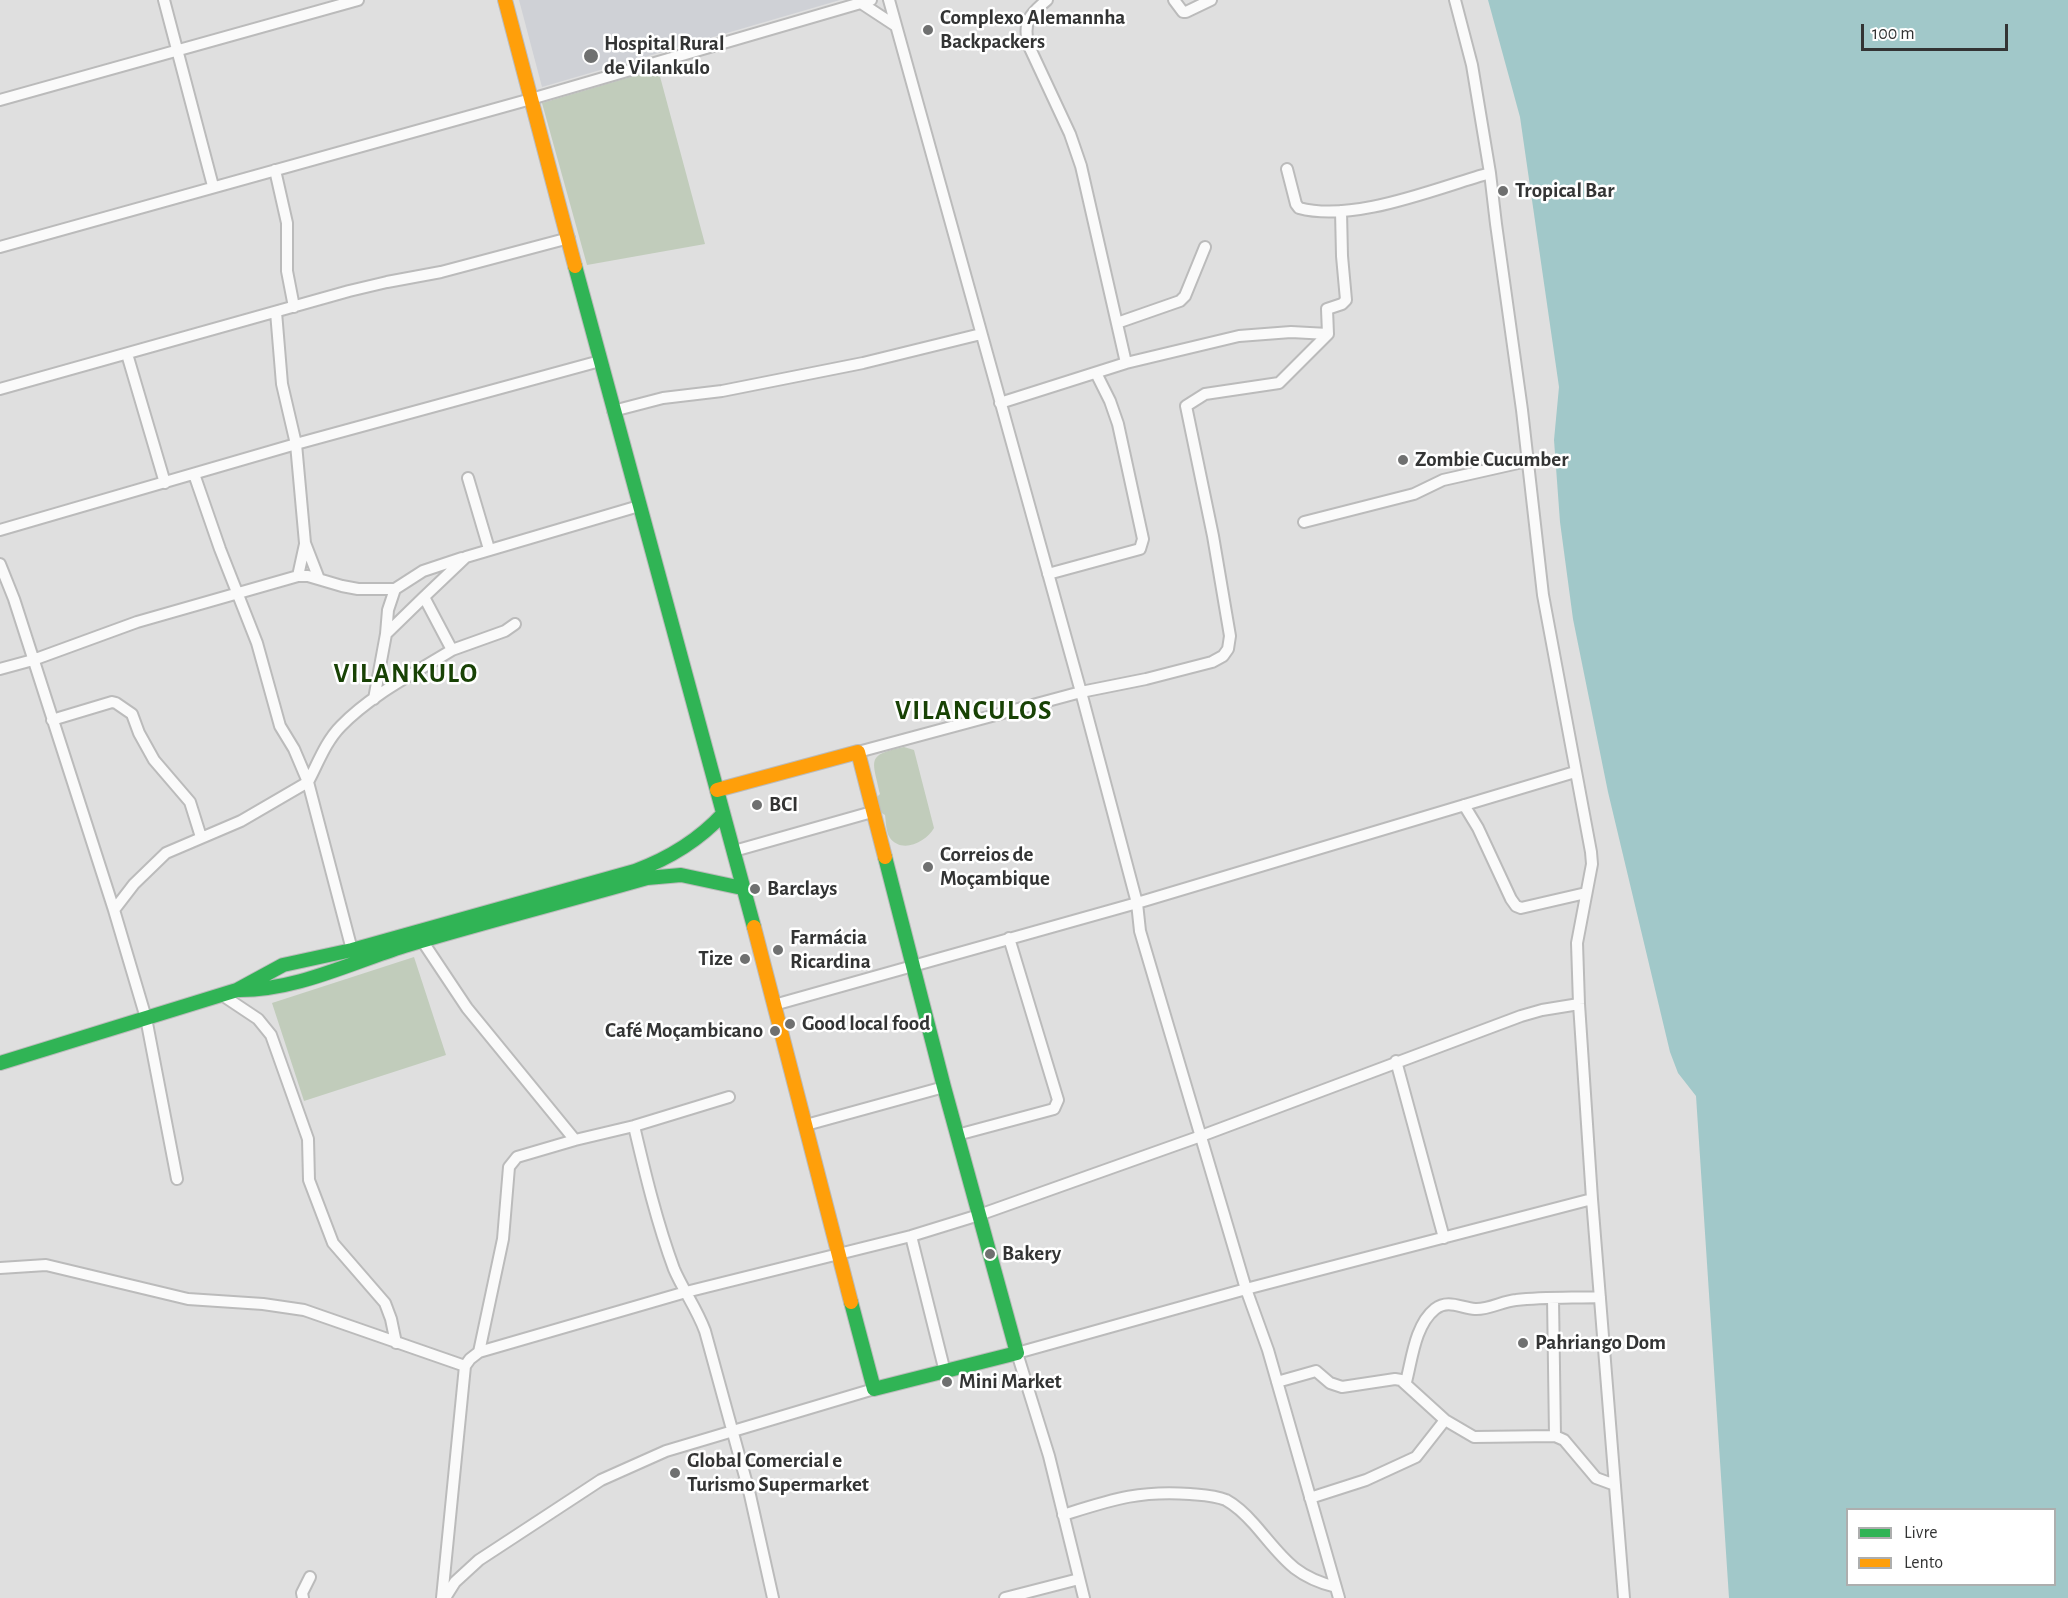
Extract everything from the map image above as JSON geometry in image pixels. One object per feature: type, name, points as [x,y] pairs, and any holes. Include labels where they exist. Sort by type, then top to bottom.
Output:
[{"type":"main road","points":[[505,0],[639,506],[723,814],[734,851],[874,1389],[1017,1353],[944,1087],[858,752],[717,790]]},
{"type":"main road","points":[[0,1063],[237,990],[269,971],[291,964],[352,950],[662,862],[710,829],[723,814]]},
{"type":"main road","points":[[237,990],[273,988],[295,982],[370,956],[647,878],[681,875],[742,888]]},
{"type":"main road","points":[[291,964],[295,982]]},
{"type":"main road","points":[[269,971],[273,988]]},
{"type":"street","points":[[164,0],[213,186]]},
{"type":"street","points":[[0,100],[358,0]]},
{"type":"street","points":[[889,0],[1081,692],[1137,903],[1140,931],[1340,1598]]},
{"type":"street","points":[[1047,0],[1027,21],[1025,31],[1028,44],[1070,134],[1081,166],[1126,363]]},
{"type":"street","points":[[1174,0],[1183,12],[1211,0]]},
{"type":"street","points":[[1455,0],[1472,65],[1490,173],[1522,410],[1543,595],[1592,864],[1577,943],[1592,1199],[1624,1598]]},
{"type":"street","points":[[0,247],[531,99],[866,2],[896,26]]},
{"type":"street","points":[[1287,169],[1299,208],[1341,211],[1387,203],[1490,173]]},
{"type":"street","points":[[275,170],[287,223],[287,271],[294,307]]},
{"type":"street","points":[[858,752],[1081,692],[1146,679],[1212,662],[1223,656],[1228,649],[1230,636],[1213,536],[1186,406],[1206,394],[1280,383],[1328,334],[1327,309],[1342,304],[1346,300],[1341,211]]},
{"type":"street","points":[[0,389],[387,282],[441,272],[569,238]]},
{"type":"street","points":[[1117,323],[1180,301],[1185,296],[1205,247]]},
{"type":"street","points":[[276,312],[282,384],[296,444],[305,543],[319,579]]},
{"type":"street","points":[[1000,403],[1126,363],[1239,336],[1291,332],[1328,334]]},
{"type":"street","points":[[614,411],[663,398],[722,391],[863,363],[981,334]]},
{"type":"street","points":[[127,354],[165,483]]},
{"type":"street","points":[[0,530],[296,444],[600,361]]},
{"type":"street","points":[[1048,574],[1140,549],[1142,544],[1143,539],[1118,424],[1096,373]]},
{"type":"street","points":[[1304,522],[1414,494],[1443,480],[1527,461]]},
{"type":"street","points":[[194,474],[237,595],[257,643],[280,726],[294,749],[308,782],[352,950]]},
{"type":"street","points":[[468,478],[489,549]]},
{"type":"street","points":[[0,669],[33,660],[137,622],[298,576],[358,589],[395,589],[423,571],[489,549],[639,506]]},
{"type":"street","points":[[298,576],[305,543]]},
{"type":"street","points":[[386,634],[466,557]]},
{"type":"street","points":[[0,564],[14,599],[114,910],[146,1018],[177,1179]]},
{"type":"street","points":[[374,699],[388,610],[395,589]]},
{"type":"street","points":[[424,597],[452,650]]},
{"type":"street","points":[[114,910],[134,884],[166,853],[241,820],[308,782],[332,737],[341,726],[374,699],[452,650],[505,631],[515,624]]},
{"type":"street","points":[[52,720],[111,702],[129,711],[154,760],[189,802],[201,837]]},
{"type":"street","points":[[774,1005],[1137,903],[1575,772]]},
{"type":"street","points":[[1464,805],[1478,828],[1516,906],[1521,908],[1586,893]]},
{"type":"street","points":[[734,851],[872,812]]},
{"type":"street","points":[[957,1135],[1054,1109],[1057,1104],[1058,1100],[1009,938]]},
{"type":"street","points":[[423,942],[467,1008],[575,1140]]},
{"type":"street","points":[[222,995],[258,1019],[271,1035],[308,1139],[309,1180],[322,1210],[328,1234],[333,1243],[385,1303],[391,1318],[396,1343]]},
{"type":"street","points":[[443,1598],[465,1366],[479,1352],[686,1292],[911,1236],[980,1215],[1201,1136],[1521,1016],[1580,1004]]},
{"type":"street","points":[[1396,1061],[1444,1238]]},
{"type":"street","points":[[806,1125],[944,1087]]},
{"type":"street","points":[[479,1352],[503,1239],[509,1167],[516,1157],[634,1126],[729,1097]]},
{"type":"street","points":[[634,1126],[674,1268],[705,1331],[750,1496],[773,1598]]},
{"type":"street","points":[[1084,1598],[1049,1456],[1017,1353],[1246,1288],[1592,1199]]},
{"type":"street","points":[[911,1236],[945,1372]]},
{"type":"street","points":[[0,1268],[46,1264],[188,1299],[263,1304],[304,1310],[465,1366]]},
{"type":"street","points":[[1406,1382],[1420,1330],[1426,1318],[1437,1308],[1456,1304],[1481,1309],[1517,1300],[1600,1297]]},
{"type":"street","points":[[1553,1298],[1555,1436]]},
{"type":"street","points":[[1277,1382],[1316,1371],[1330,1383],[1342,1387],[1395,1379],[1406,1382],[1445,1420],[1479,1438],[1555,1436],[1564,1440],[1596,1478],[1615,1485]]},
{"type":"street","points":[[443,1598],[455,1582],[479,1560],[601,1480],[666,1451],[874,1389]]},
{"type":"street","points":[[1310,1498],[1366,1480],[1416,1457],[1445,1420]]},
{"type":"street","points":[[1063,1515],[1117,1498],[1142,1493],[1170,1492],[1210,1495],[1225,1500],[1237,1508],[1294,1569],[1317,1582],[1336,1587]]},
{"type":"street","points":[[303,1598],[302,1593],[310,1577]]},
{"type":"street","points":[[1005,1598],[1079,1579]]},
{"type":"shaded area","name":"Hospital Rural de Vilankulo","points":[[519,0],[840,0],[542,87]]},
{"type":"green space","points":[[658,69],[705,244],[587,265],[542,103]]},
{"type":"green space","points":[[904,747],[914,750],[934,828],[920,842],[907,846],[895,843],[889,836],[885,815],[880,812],[876,798],[880,794],[874,766],[877,756]]},
{"type":"green space","points":[[414,957],[446,1055],[304,1101],[272,1003]]},
{"type":"water","points":[[1488,0],[2068,0],[2068,1598],[1729,1598],[1696,1096],[1678,1073],[1670,1052],[1608,792],[1573,619],[1560,522],[1554,440],[1559,387],[1520,117]]},
{"type":"traffic: fast","points":[[575,266],[754,927]]},
{"type":"traffic: fast","points":[[0,1063],[237,990],[283,965],[352,950],[635,871],[683,848],[723,814]]},
{"type":"traffic: fast","points":[[851,1302],[874,1389],[1017,1353],[944,1087],[885,857]]},
{"type":"traffic: fast","points":[[237,990],[259,989],[301,981],[404,946],[647,878],[681,875],[742,888]]},
{"type":"traffic: slow","points":[[505,0],[575,266]]},
{"type":"traffic: slow","points":[[717,790],[858,752],[885,857]]},
{"type":"traffic: slow","points":[[754,927],[851,1302]]},
{"type":"place","name":"Complexo Alemannha Backpackers","points":[[928,30]]},
{"type":"place","name":"Hospital Rural de Vilankulo","points":[[591,56]]},
{"type":"place","name":"Tropical Bar","points":[[1503,191]]},
{"type":"place","name":"Zombie Cucumber","points":[[1403,460]]},
{"type":"place","name":"BCI","points":[[757,805]]},
{"type":"place","name":"Correios de Moçambique","points":[[928,867]]},
{"type":"place","name":"Barclays","points":[[755,889]]},
{"type":"place","name":"Farmácia Ricardina","points":[[778,950]]},
{"type":"place","name":"Tize","points":[[745,959]]},
{"type":"place","name":"Good local food","points":[[790,1024]]},
{"type":"place","name":"Café Moçambicano","points":[[775,1031]]},
{"type":"place","name":"Bakery","points":[[990,1254]]},
{"type":"place","name":"Pahriango Dom","points":[[1523,1343]]},
{"type":"place","name":"Mini Market","points":[[947,1382]]},
{"type":"place","name":"Global Comercial e Turismo Supermarket","points":[[675,1473]]},
{"type":"district","name":"VILANKULO","points":[[406,674]]},
{"type":"district","name":"VILANCULOS","points":[[974,711]]}]
